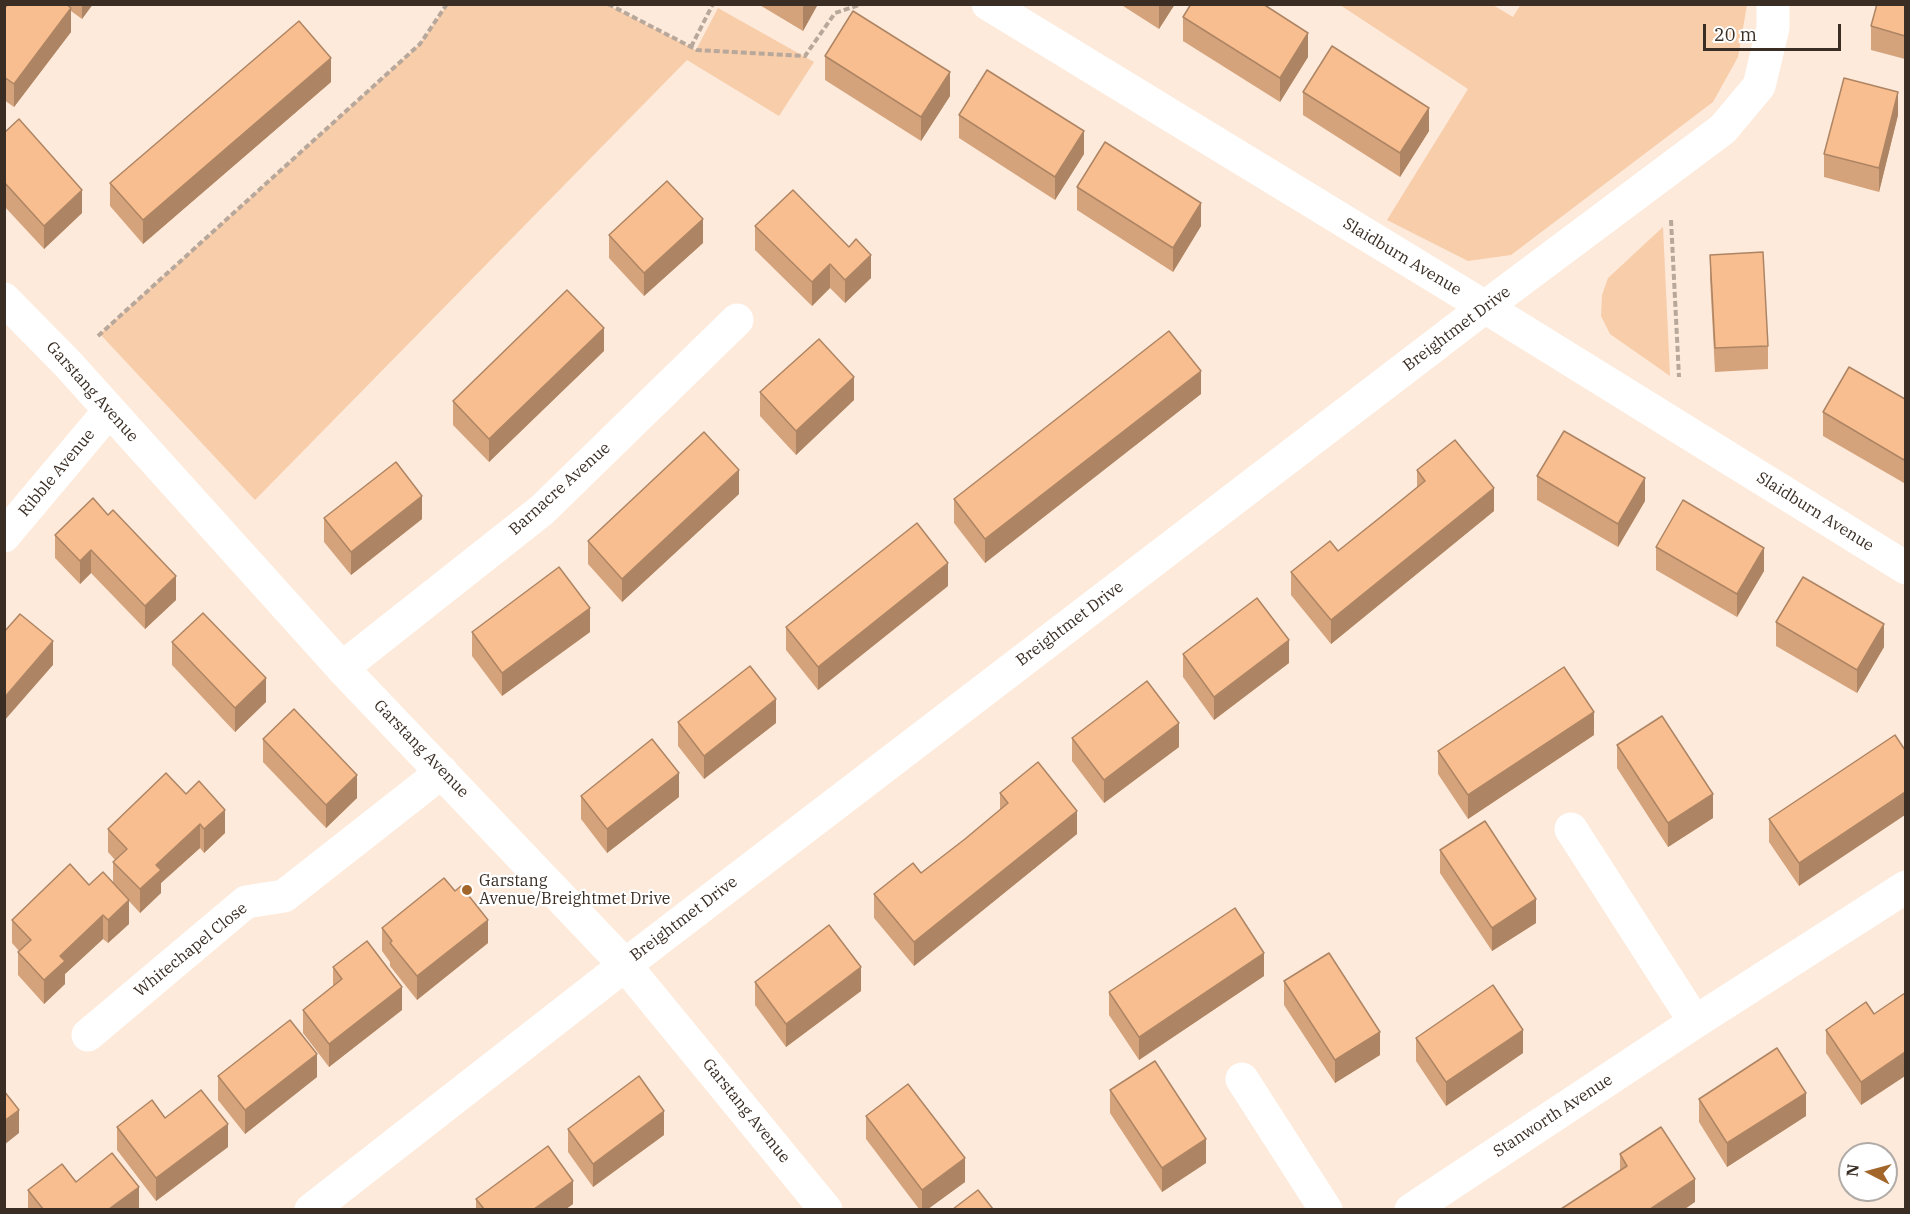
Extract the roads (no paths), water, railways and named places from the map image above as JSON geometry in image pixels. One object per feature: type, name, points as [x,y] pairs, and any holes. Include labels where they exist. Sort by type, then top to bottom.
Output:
[{"type":"street","name":"Slaidburn Avenue","points":[[988,4],[1485,307],[1905,568]]},
{"type":"street","name":"Breightmet Drive","points":[[311,1209],[625,964],[1485,307],[1723,129],[1759,86],[1773,28],[1773,4]]},
{"type":"street","name":"Garstang Avenue","points":[[4,299],[68,363],[342,668],[625,964],[826,1209]]},
{"type":"street","name":"Barnacre Avenue","points":[[342,668],[542,510],[737,320]]},
{"type":"street","name":"Ribble Avenue","points":[[4,536],[109,411]]},
{"type":"street","name":"Whitechapel Close","points":[[88,1035],[246,902],[284,896],[442,772]]},
{"type":"street","points":[[1572,829],[1695,1022]]},
{"type":"street","name":"Stanworth Avenue","points":[[1410,1209],[1905,887]]},
{"type":"street","points":[[1242,1079],[1326,1209]]},
{"type":"place","name":"Garstang Avenue/Breightmet Drive","points":[[467,890]]}]
